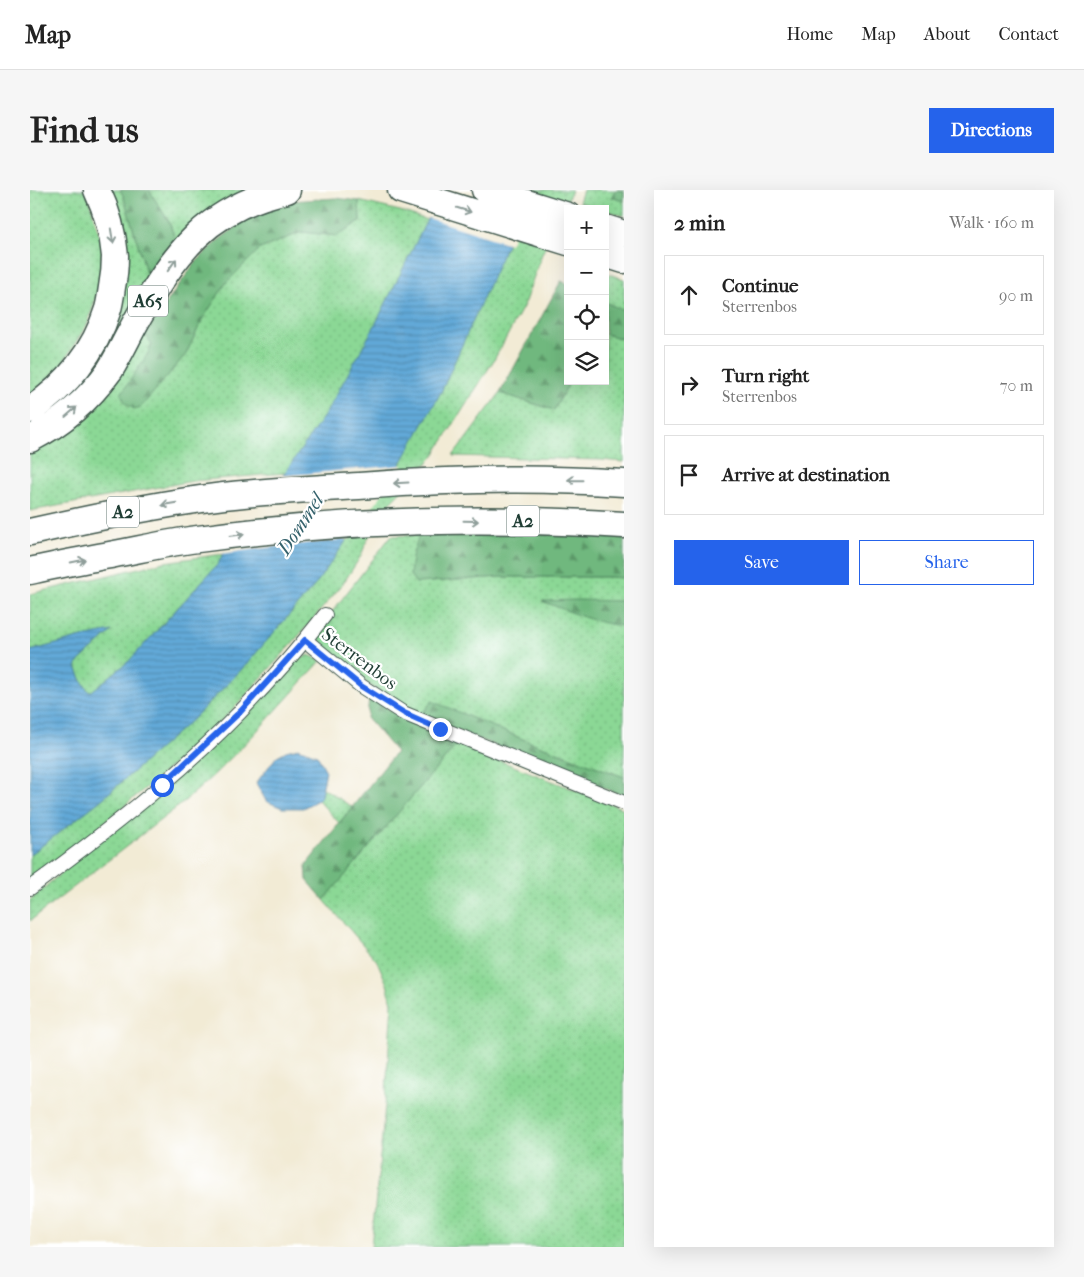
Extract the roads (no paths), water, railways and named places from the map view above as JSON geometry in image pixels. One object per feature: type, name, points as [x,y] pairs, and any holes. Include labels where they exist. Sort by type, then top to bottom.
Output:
[{"type":"highway","name":"A65","points":[[30,410],[64,382],[82,362],[98,337],[109,308],[115,258],[106,210],[97,190]]},
{"type":"highway","name":"A65","points":[[30,439],[46,431],[68,415],[88,396],[110,369],[155,288],[176,258],[197,235],[217,218],[238,205],[286,190]]},
{"type":"highway","points":[[401,190],[564,241]]},
{"type":"highway","points":[[485,190],[564,215]]},
{"type":"highway","points":[[609,229],[624,234]]},
{"type":"highway","points":[[609,255],[624,260]]},
{"type":"highway","name":"A2","points":[[30,532],[112,514],[218,497],[450,481],[577,480],[624,483]]},
{"type":"highway","name":"A2","points":[[30,571],[188,540],[361,523],[423,520],[576,522],[624,525]]},
{"type":"street","points":[[305,640],[325,614]]},
{"type":"street","name":"Sterrenbos","points":[[30,888],[162,785],[241,711],[305,640],[361,686],[404,713],[624,803]]},
{"type":"water","name":"Dommel","points":[[438,190],[508,242],[441,392],[400,465],[315,585],[244,667],[194,718],[101,800],[30,855],[30,651],[112,631],[79,661],[76,667],[88,691],[92,691],[129,661],[218,564],[223,554],[258,512],[326,413],[375,325],[427,220]]},
{"type":"water","points":[[298,748],[317,755],[326,771],[321,796],[318,800],[303,808],[282,808],[266,801],[256,783],[277,756]]}]
